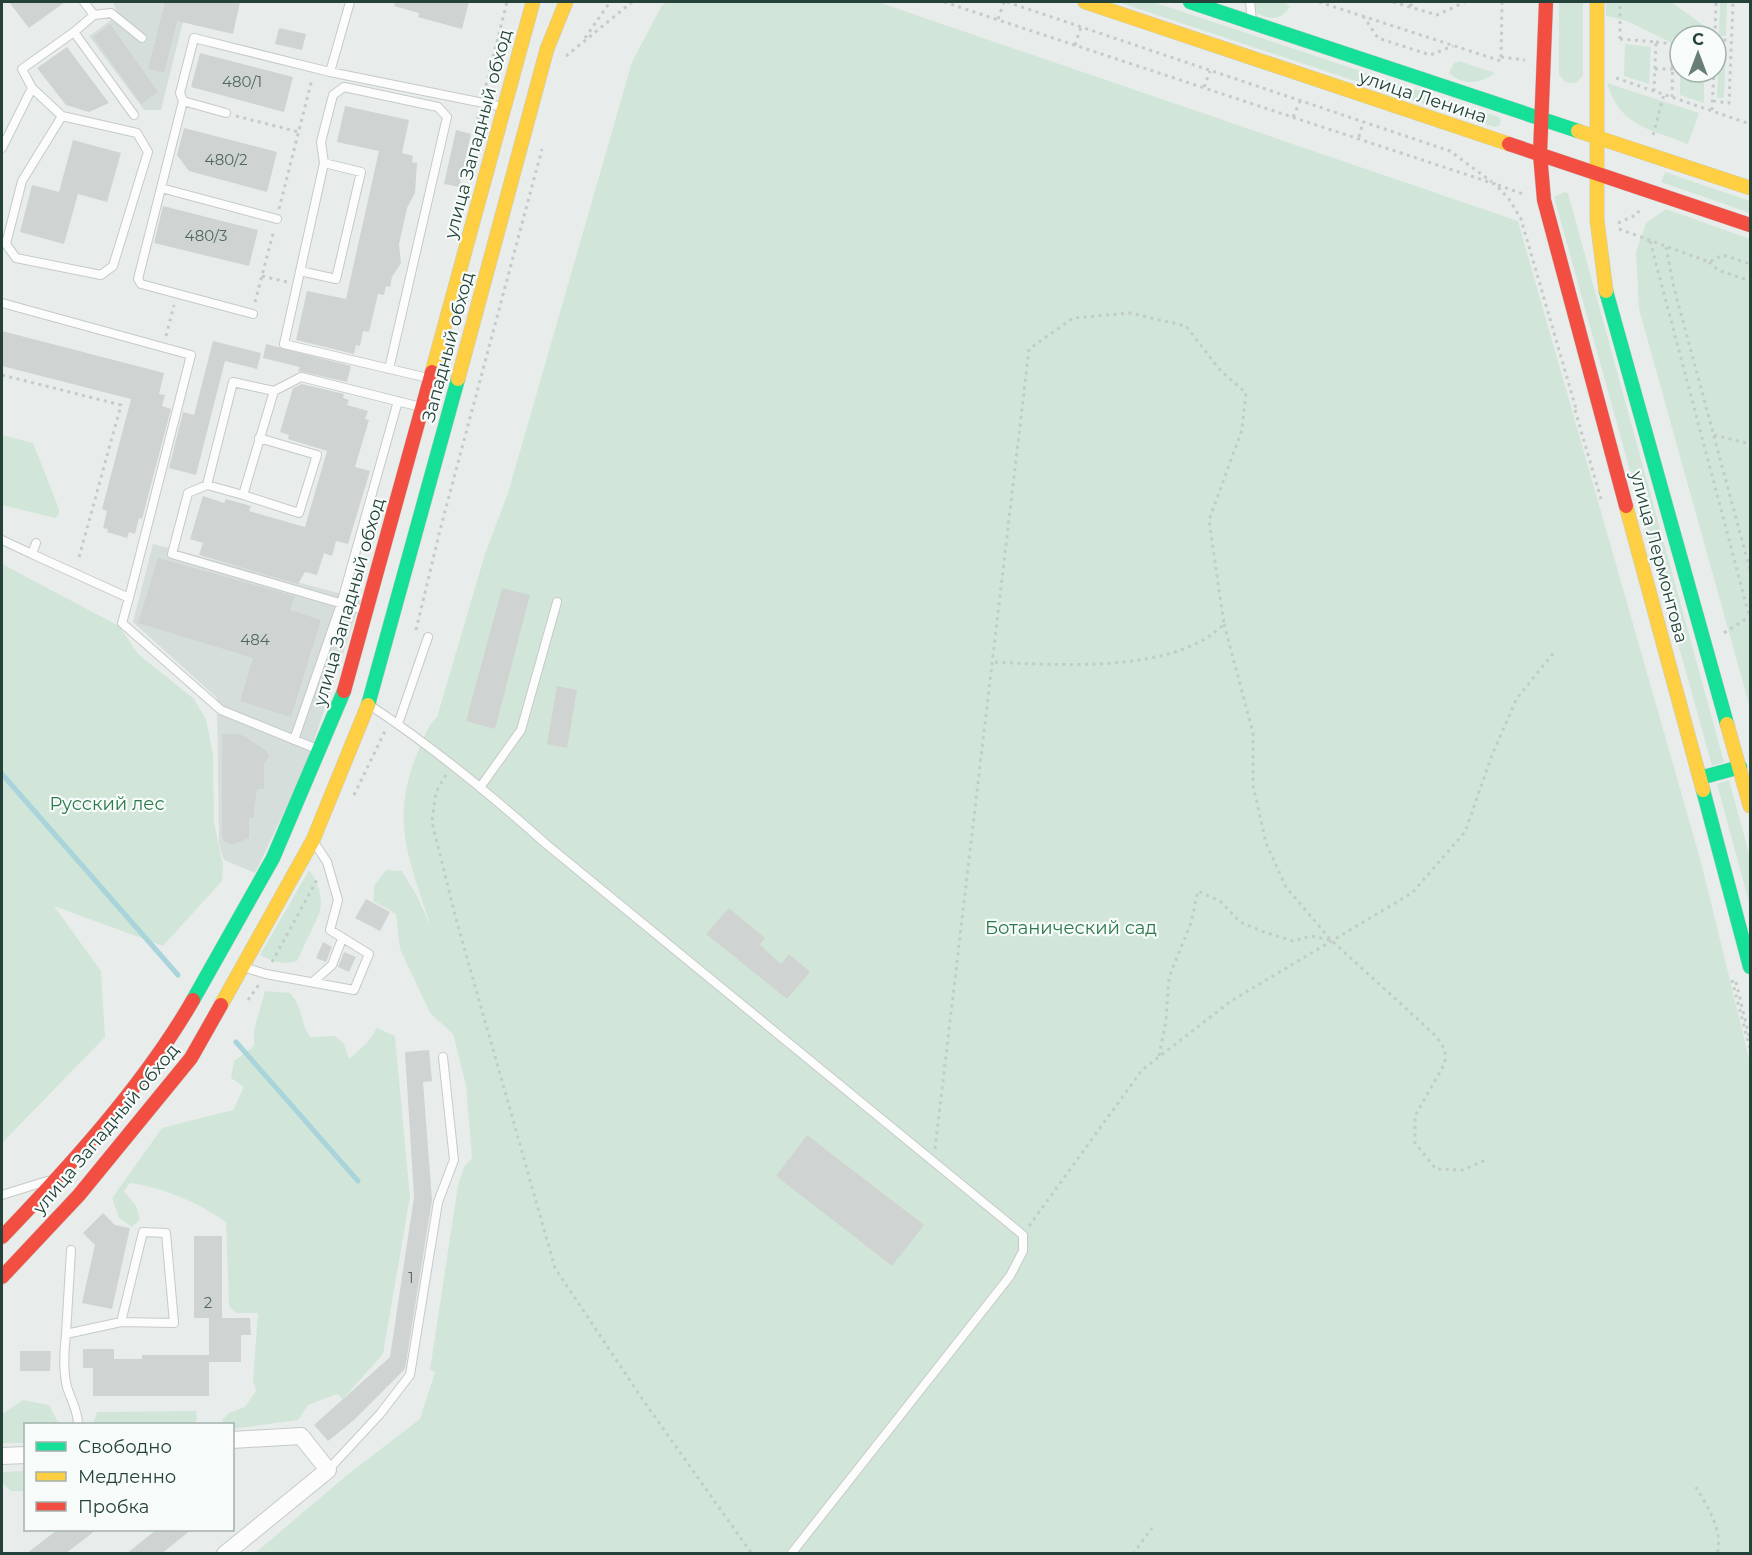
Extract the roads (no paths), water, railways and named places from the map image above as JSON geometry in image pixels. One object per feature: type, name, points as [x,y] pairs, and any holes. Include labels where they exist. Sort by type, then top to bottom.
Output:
[{"type":"main road","name":"улица Западный обход","points":[[2,1237],[59,1178],[141,1079],[187,1014],[273,858],[321,751],[346,687],[432,379],[533,2]]},
{"type":"main road","name":"Западный обход","points":[[368,704],[397,606],[544,59],[566,2]]},
{"type":"main road","name":"улица Ленина","points":[[1085,2],[1750,225]]},
{"type":"main road","name":"улица Ленина","points":[[1190,2],[1750,188]]},
{"type":"main road","name":"улица Лермонтова","points":[[1546,2],[1540,154],[1544,200],[1750,967]]},
{"type":"main road","name":"улица Лермонтова","points":[[1597,2],[1596,173],[1599,252],[1605,289],[1750,806]]},
{"type":"main road","name":"улица Западный обход","points":[[2,1277],[79,1196],[191,1058],[313,840],[368,704]]},
{"type":"main road","points":[[1700,778],[1740,767]]},
{"type":"street","points":[[225,1554],[328,1470],[301,1436],[234,1440]]},
{"type":"street","points":[[2,1455],[24,1455]]},
{"type":"lane","points":[[84,2],[94,15]]},
{"type":"lane","points":[[330,72],[350,2]]},
{"type":"lane","points":[[1250,2],[1252,21]]},
{"type":"lane","points":[[62,116],[22,181],[6,244],[16,258],[101,275],[113,266],[148,152],[137,133],[62,116],[32,88],[22,69],[94,15],[111,14],[142,38]]},
{"type":"lane","points":[[74,32],[135,115]]},
{"type":"lane","points":[[252,314],[141,284],[138,279],[183,101],[180,93],[195,38],[330,72],[504,107]]},
{"type":"lane","points":[[389,369],[447,117],[438,107],[344,87],[333,95],[321,142],[324,163],[285,344],[389,369],[432,379]]},
{"type":"lane","points":[[2,148],[32,88]]},
{"type":"lane","points":[[183,101],[226,113]]},
{"type":"lane","points":[[300,271],[336,279],[361,172],[324,163]]},
{"type":"lane","points":[[161,188],[277,219]]},
{"type":"lane","points":[[2,303],[191,355],[122,623],[221,710],[321,751]]},
{"type":"lane","points":[[207,485],[233,382],[274,392],[301,377],[424,408]]},
{"type":"lane","points":[[243,495],[274,392]]},
{"type":"lane","points":[[294,740],[341,604],[398,401]]},
{"type":"lane","points":[[259,438],[317,455],[299,513],[207,485],[188,493],[172,554],[367,611]]},
{"type":"lane","points":[[2,540],[129,598]]},
{"type":"lane","points":[[32,554],[36,543]]},
{"type":"lane","points":[[481,786],[520,730],[557,603]]},
{"type":"lane","points":[[398,724],[428,637]]},
{"type":"lane","points":[[368,704],[481,786],[546,844],[1023,1235],[1023,1251],[1010,1276],[792,1554]]},
{"type":"lane","points":[[242,966],[266,974],[315,981],[354,990],[369,954],[330,930],[338,900],[327,862],[313,840]]},
{"type":"lane","points":[[315,981],[332,965],[342,939]]},
{"type":"lane","points":[[328,1470],[380,1414],[410,1374],[438,1202],[454,1160],[443,1057]]},
{"type":"lane","points":[[2,1195],[59,1178]]},
{"type":"lane","points":[[66,1334],[121,1322],[174,1323],[166,1233],[143,1232],[121,1322]]},
{"type":"lane","points":[[72,1250],[64,1350],[67,1386],[78,1416],[78,1423]]},
{"type":"waterway","points":[[2,774],[178,975]]},
{"type":"waterway","points":[[236,1042],[358,1181]]},
{"type":"park label","name":"Русский лес","points":[[107,804]]},
{"type":"park label","name":"Ботанический сад","points":[[1071,928]]}]
